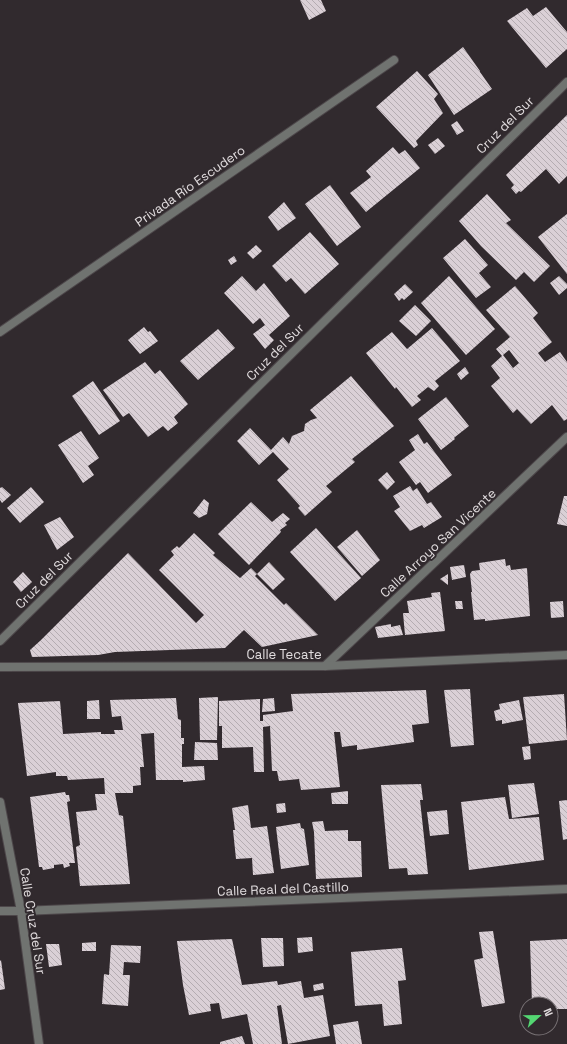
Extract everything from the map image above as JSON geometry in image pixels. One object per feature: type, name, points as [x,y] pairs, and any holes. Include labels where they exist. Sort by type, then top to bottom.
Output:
[{"type":"street","name":"Privada Río Escudero","points":[[0,332],[394,60]]},
{"type":"street","name":"Cruz del Sur","points":[[0,641],[567,82]]},
{"type":"street","name":"Calle Arroyo San Vicente","points":[[325,666],[567,437]]},
{"type":"street","name":"Calle Tecate","points":[[0,666],[325,666],[567,655]]},
{"type":"street","name":"Calle Cruz del Sur","points":[[0,802],[21,911],[39,1044]]},
{"type":"street","name":"Calle Real del Castillo","points":[[0,911],[567,889]]},
{"type":"building","points":[[300,0],[321,0],[326,11],[309,20]]},
{"type":"building","points":[[546,7],[567,32],[567,49],[546,68],[507,21],[527,8],[533,16]]},
{"type":"building","points":[[463,47],[492,89],[454,115],[428,75]]},
{"type":"building","points":[[417,71],[438,94],[434,99],[443,113],[416,141],[418,145],[414,148],[376,107]]},
{"type":"building","points":[[567,115],[567,176],[559,184],[546,169],[521,192],[519,191],[516,194],[511,188],[514,185],[506,175]]},
{"type":"building","points":[[457,121],[464,131],[457,135],[451,125]]},
{"type":"building","points":[[438,138],[445,146],[435,154],[428,145]]},
{"type":"building","points":[[393,147],[399,154],[405,150],[420,168],[366,212],[350,193],[371,177],[366,171]]},
{"type":"building","points":[[330,185],[361,227],[337,246],[305,204]]},
{"type":"building","points":[[487,194],[511,220],[506,223],[550,266],[534,282],[524,272],[516,280],[481,246],[459,221]]},
{"type":"building","points":[[284,202],[296,218],[278,231],[268,217]]},
{"type":"building","points":[[567,214],[567,274],[538,237]]},
{"type":"building","points":[[310,232],[339,264],[305,294],[291,278],[286,282],[272,266]]},
{"type":"building","points":[[465,239],[488,265],[479,273],[491,287],[476,298],[443,258]]},
{"type":"building","points":[[256,245],[262,251],[253,259],[247,253]]},
{"type":"building","points":[[234,256],[237,261],[231,265],[228,260]]},
{"type":"building","points":[[242,276],[256,291],[264,283],[290,316],[269,335],[274,340],[265,349],[253,334],[265,325],[260,318],[253,324],[224,293]]},
{"type":"building","points":[[449,276],[495,329],[466,355],[421,303]]},
{"type":"building","points":[[559,276],[567,284],[567,288],[559,295],[550,283]]},
{"type":"building","points":[[405,284],[413,292],[404,300],[402,298],[399,301],[394,294]]},
{"type":"building","points":[[515,286],[538,313],[533,318],[552,342],[538,353],[545,362],[560,352],[567,362],[567,419],[564,421],[552,405],[531,424],[517,409],[513,413],[491,386],[500,378],[491,366],[502,356],[496,349],[510,337],[486,310]],"holes":[[[509,350],[519,363],[513,368],[503,355]]]},
{"type":"building","points":[[415,305],[431,321],[416,336],[399,321]]},
{"type":"building","points":[[144,327],[148,332],[150,331],[158,341],[140,354],[128,340]]},
{"type":"building","points":[[432,328],[460,361],[435,381],[439,386],[434,391],[428,387],[417,396],[421,400],[412,407],[396,387],[395,389],[366,353],[392,332],[407,349]]},
{"type":"building","points":[[218,329],[235,348],[198,380],[180,361]]},
{"type":"building","points":[[145,362],[155,374],[160,370],[188,404],[174,417],[178,423],[168,431],[163,426],[148,437],[129,413],[123,417],[103,390]]},
{"type":"building","points":[[465,367],[469,373],[461,380],[457,374]]},
{"type":"building","points":[[351,376],[394,426],[352,459],[355,462],[326,486],[332,492],[305,516],[298,508],[300,506],[277,480],[289,469],[273,452],[259,465],[237,441],[250,428],[271,450],[283,437],[289,444],[292,436],[304,431],[305,424],[317,418],[310,410]]},
{"type":"building","points":[[93,381],[120,421],[99,435],[72,396]]},
{"type":"building","points":[[446,397],[469,426],[441,450],[418,419]]},
{"type":"building","points":[[81,431],[99,458],[88,466],[94,475],[83,483],[58,445]]},
{"type":"building","points":[[418,434],[424,444],[427,442],[452,475],[428,493],[420,482],[416,485],[399,462],[415,450],[409,440]]},
{"type":"building","points":[[387,472],[395,482],[387,490],[378,480]]},
{"type":"building","points":[[410,486],[413,491],[417,488],[427,504],[431,502],[442,517],[424,528],[422,525],[410,531],[394,511],[400,507],[393,496]]},
{"type":"building","points":[[2,487],[11,495],[2,503],[0,500],[0,488]]},
{"type":"building","points":[[31,487],[44,502],[20,523],[7,508]]},
{"type":"building","points":[[564,496],[567,496],[567,526],[557,524]]},
{"type":"building","points":[[204,499],[209,503],[207,514],[199,518],[193,513]]},
{"type":"building","points":[[251,502],[272,522],[283,513],[290,519],[285,523],[287,525],[280,530],[281,532],[249,565],[218,534]]},
{"type":"building","points":[[60,517],[74,537],[57,550],[44,525]]},
{"type":"building","points":[[316,528],[361,578],[335,601],[290,552]]},
{"type":"building","points":[[357,530],[380,560],[362,576],[337,547]]},
{"type":"building","points":[[194,533],[215,553],[213,555],[240,578],[251,568],[257,574],[255,576],[284,605],[286,603],[318,635],[262,647],[244,630],[225,648],[32,657],[30,650],[128,553],[196,623],[204,615],[159,570],[174,555],[171,551],[177,546],[179,548]]},
{"type":"building","points":[[505,559],[506,566],[510,565],[511,570],[527,568],[530,616],[485,621],[485,619],[474,620],[470,574],[472,571],[480,570],[479,563]]},
{"type":"building","points":[[269,562],[285,579],[273,590],[257,574]]},
{"type":"building","points":[[464,565],[466,577],[452,580],[450,567]]},
{"type":"building","points":[[23,572],[32,582],[21,592],[13,582]]},
{"type":"building","points":[[448,574],[448,585],[440,579]]},
{"type":"building","points":[[440,592],[445,631],[405,635],[403,613],[409,613],[407,601],[432,597],[431,593]]},
{"type":"building","points":[[455,601],[462,601],[463,609],[456,609]]},
{"type":"building","points":[[563,601],[564,617],[551,618],[550,602]]},
{"type":"building","points":[[391,624],[391,627],[400,625],[403,635],[378,638],[375,627]]},
{"type":"building","points":[[470,689],[474,745],[451,747],[444,690]]},
{"type":"building","points":[[426,690],[429,723],[412,725],[414,742],[357,750],[357,745],[342,747],[340,732],[334,732],[340,787],[301,790],[299,779],[279,781],[277,771],[272,771],[270,726],[263,727],[264,772],[254,772],[253,747],[222,748],[222,726],[219,726],[219,701],[260,699],[260,721],[263,721],[263,715],[293,711],[291,694]]},
{"type":"building","points":[[564,694],[567,740],[529,744],[523,697]]},
{"type":"building","points":[[218,697],[217,740],[200,740],[199,698]]},
{"type":"building","points":[[176,698],[178,719],[181,720],[181,738],[184,738],[184,744],[182,744],[182,767],[204,766],[205,780],[183,782],[183,780],[156,780],[154,733],[141,734],[144,767],[140,767],[141,785],[133,786],[133,793],[115,793],[119,815],[123,816],[130,884],[80,886],[76,847],[80,845],[76,812],[97,810],[95,794],[105,794],[104,778],[68,780],[67,776],[56,776],[56,772],[27,776],[18,703],[60,701],[63,734],[101,732],[101,734],[115,734],[114,730],[123,730],[121,716],[112,717],[110,700]]},
{"type":"building","points":[[274,698],[275,711],[262,712],[263,699]]},
{"type":"building","points":[[99,700],[100,719],[87,719],[87,701]]},
{"type":"building","points":[[519,700],[523,720],[502,724],[502,720],[496,721],[494,711],[500,709],[499,704]]},
{"type":"building","points":[[195,742],[217,743],[218,760],[194,760]]},
{"type":"building","points":[[530,746],[531,759],[524,760],[522,747]]},
{"type":"building","points":[[534,783],[539,814],[512,818],[508,785]]},
{"type":"building","points":[[421,784],[423,800],[420,800],[428,874],[408,875],[407,868],[389,869],[381,785]]},
{"type":"building","points":[[348,791],[348,804],[332,804],[331,793]]},
{"type":"building","points":[[65,792],[66,795],[69,795],[70,801],[67,802],[75,863],[69,863],[70,866],[64,868],[63,864],[54,865],[54,868],[43,870],[42,867],[39,867],[30,797]]},
{"type":"building","points":[[505,797],[509,819],[539,817],[544,860],[469,870],[461,802]]},
{"type":"building","points":[[567,800],[567,839],[563,840],[559,801]]},
{"type":"building","points":[[285,803],[286,812],[277,813],[276,804]]},
{"type":"building","points":[[248,805],[251,828],[267,826],[274,873],[253,875],[252,858],[236,859],[233,830],[235,830],[232,808]]},
{"type":"building","points":[[447,810],[449,834],[430,836],[427,812]]},
{"type":"building","points":[[323,821],[325,831],[348,830],[348,841],[361,841],[362,877],[316,879],[314,832],[312,822]]},
{"type":"building","points":[[300,823],[301,828],[304,829],[309,865],[281,869],[276,827]]},
{"type":"building","points":[[493,931],[505,1003],[482,1007],[474,960],[483,958],[479,932]]},
{"type":"building","points":[[312,937],[313,951],[298,953],[297,938]]},
{"type":"building","points":[[261,938],[283,938],[284,966],[263,967]]},
{"type":"building","points":[[232,939],[242,985],[277,981],[278,985],[301,981],[304,998],[323,995],[330,1036],[288,1044],[281,1005],[277,1006],[282,1044],[253,1044],[247,1014],[222,1019],[219,1003],[210,1004],[211,1011],[189,1015],[177,941]]},
{"type":"building","points":[[567,939],[567,1009],[559,1009],[559,996],[532,996],[530,941]]},
{"type":"building","points":[[96,942],[96,951],[82,951],[82,943]]},
{"type":"building","points":[[46,944],[59,944],[62,965],[49,967]]},
{"type":"building","points":[[111,945],[141,946],[140,963],[124,962],[123,975],[130,975],[128,1006],[102,1004],[104,974],[109,975]]},
{"type":"building","points":[[402,948],[406,980],[398,981],[402,1024],[384,1026],[382,1004],[355,1006],[351,952]]},
{"type":"building","points":[[1,960],[5,989],[0,990],[0,961]]},
{"type":"building","points":[[323,983],[324,989],[314,991],[313,985]]},
{"type":"building","points":[[358,1021],[362,1044],[336,1044],[333,1025]]},
{"type":"building","points":[[242,1036],[245,1044],[220,1044],[220,1042]]}]
